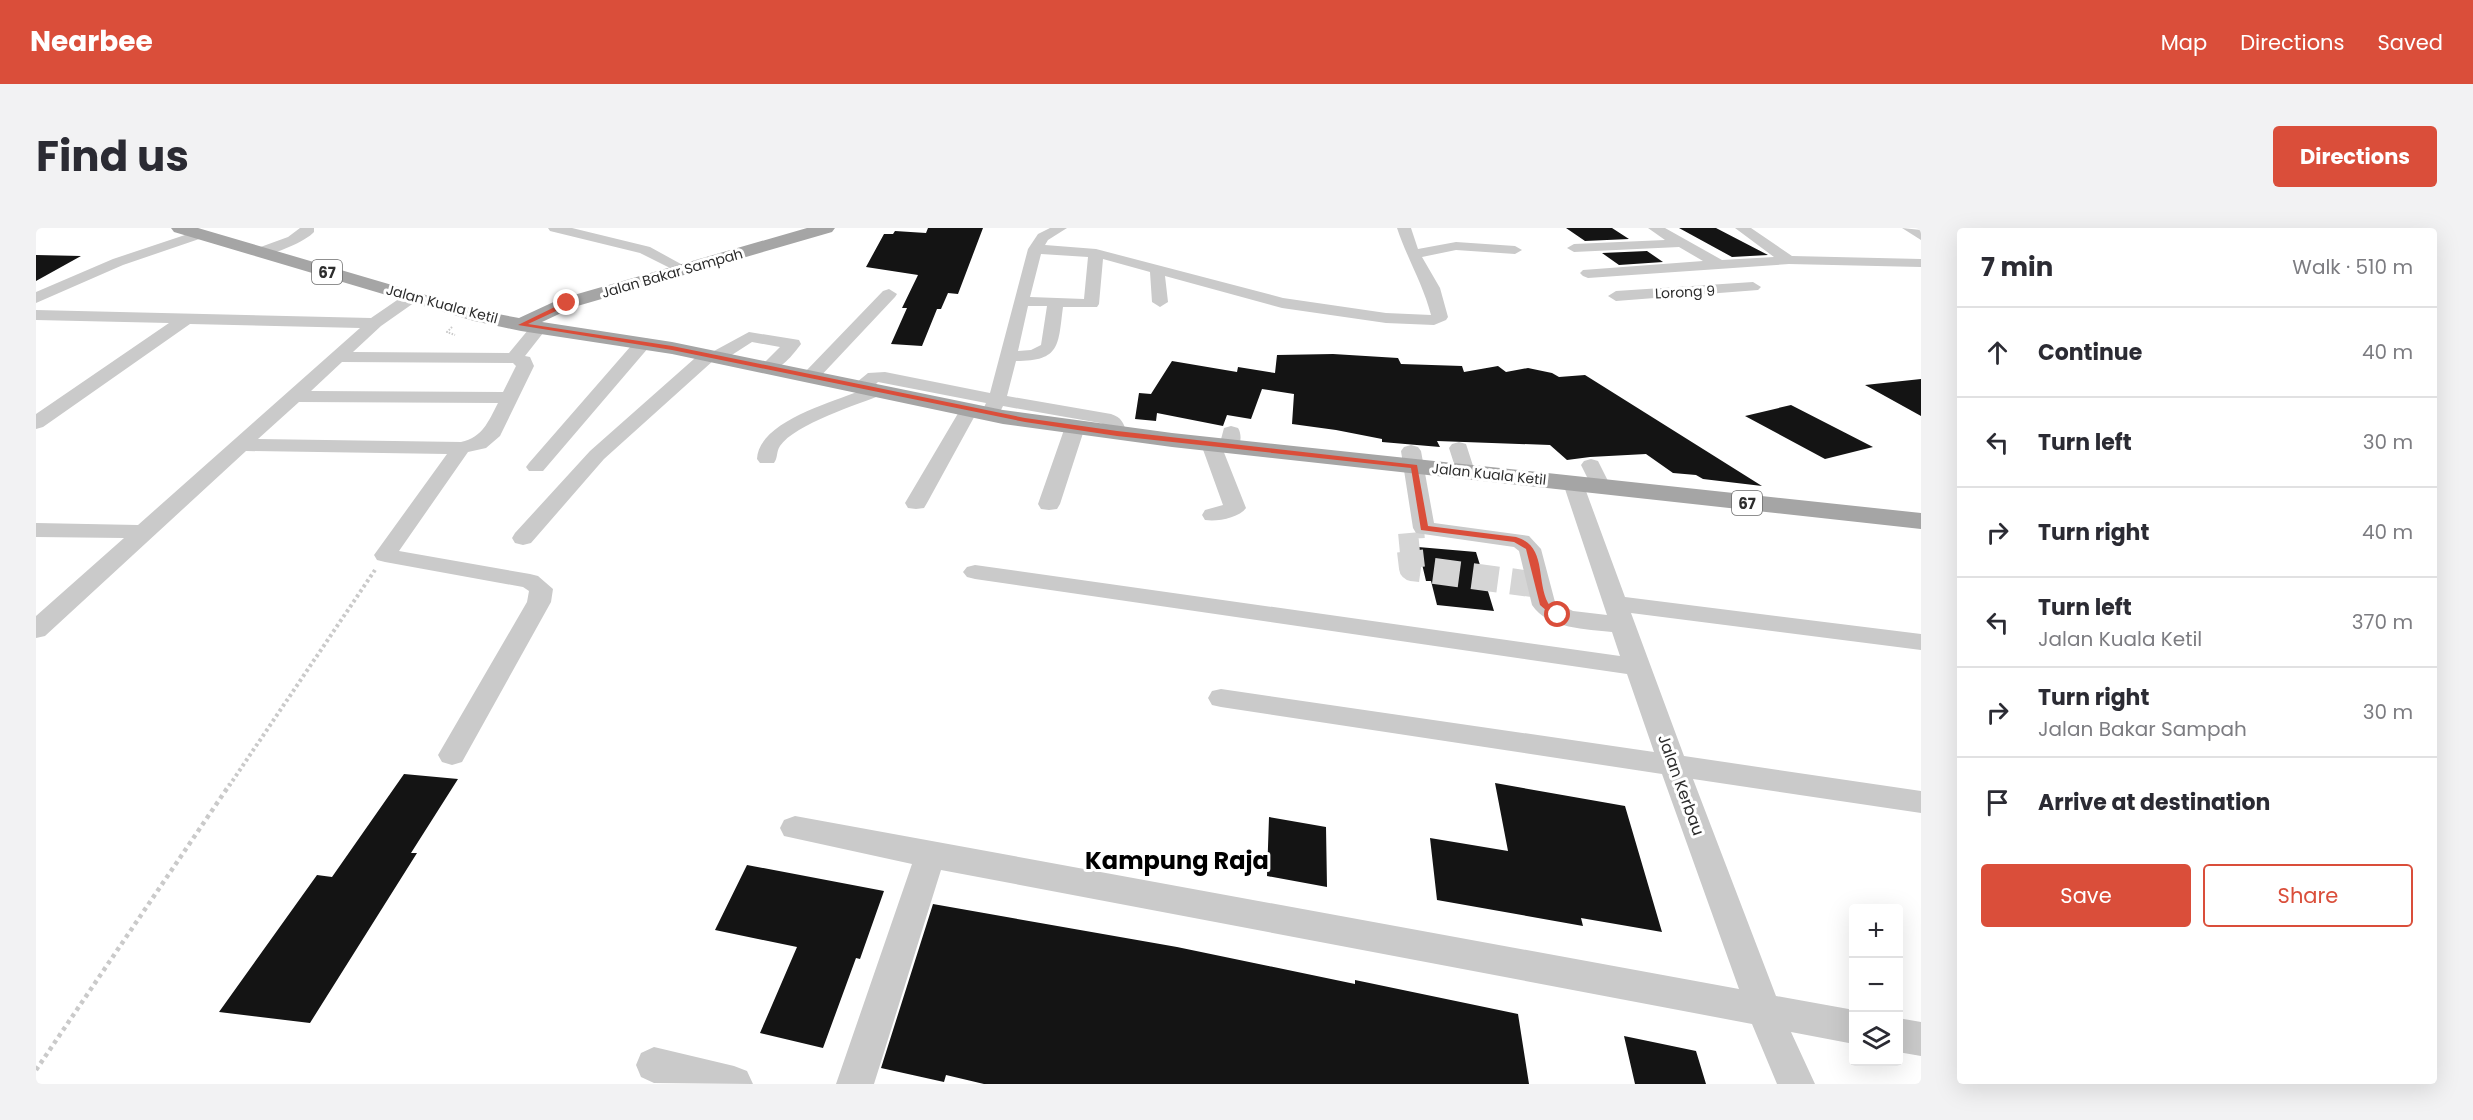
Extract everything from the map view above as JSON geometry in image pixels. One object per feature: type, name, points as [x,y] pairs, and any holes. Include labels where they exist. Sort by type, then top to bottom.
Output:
[{"type":"main road","name":"Jalan Kuala Ketil","points":[[180,228],[474,315],[643,343],[869,388],[1029,414],[1075,428],[1117,434],[1172,433],[1224,441],[1413,459],[1462,460],[1921,521]]},
{"type":"main road","name":"Jalan Bakar Sampah","points":[[530,326],[567,303],[826,228]]},
{"type":"street","points":[[260,252],[300,237],[307,232],[307,228]]},
{"type":"street","points":[[555,228],[636,240],[682,269]]},
{"type":"street","points":[[916,503],[986,408],[1008,356],[1035,249],[1044,237],[1060,228]]},
{"type":"street","points":[[1035,249],[1096,253],[1282,303],[1386,318],[1434,320],[1440,316],[1432,288],[1413,254],[1404,228]]},
{"type":"street","points":[[1656,228],[1720,265]]},
{"type":"street","points":[[1742,228],[1789,260]]},
{"type":"street","points":[[36,298],[118,262],[200,234]]},
{"type":"street","points":[[1574,248],[1682,243]]},
{"type":"street","points":[[1413,254],[1456,246],[1515,250]]},
{"type":"street","points":[[1021,301],[1091,304],[1096,253]]},
{"type":"street","points":[[1588,273],[1789,260],[1921,263]]},
{"type":"street","name":"Lorong 9","points":[[1616,296],[1753,287],[1720,265]]},
{"type":"street","points":[[1157,269],[1160,302]]},
{"type":"street","points":[[811,376],[889,294]]},
{"type":"street","points":[[36,630],[147,532],[375,323],[412,297]]},
{"type":"street","points":[[1008,356],[1036,355],[1045,351],[1049,346],[1056,302]]},
{"type":"street","points":[[36,315],[375,323]]},
{"type":"street","points":[[36,423],[187,318]]},
{"type":"street","points":[[514,358],[530,326]]},
{"type":"street","points":[[523,538],[597,455],[713,356],[749,337],[793,344],[769,367]]},
{"type":"street","points":[[536,467],[643,343]]},
{"type":"street","points":[[242,445],[461,448],[479,444],[488,438],[525,366],[524,361],[514,358],[340,357]]},
{"type":"street","points":[[767,459],[767,450],[771,443],[791,428],[869,388]]},
{"type":"street","points":[[296,396],[510,398]]},
{"type":"street","points":[[1029,414],[1104,418],[1114,422],[1117,434]]},
{"type":"street","points":[[1050,504],[1075,428]]},
{"type":"street","points":[[1213,515],[1235,508],[1224,441]]},
{"type":"street","points":[[452,755],[539,602],[541,589],[530,581],[386,555],[461,448]]},
{"type":"street","points":[[1413,459],[1424,528],[1521,541],[1530,549],[1544,605],[1564,617],[1619,615],[1921,642]]},
{"type":"street","name":"Jalan Kerbau","points":[[1588,478],[1619,615],[1764,1011],[1797,1084]]},
{"type":"street","points":[[36,530],[147,532]]},
{"type":"street","points":[[975,572],[1637,667]]},
{"type":"street","points":[[1221,698],[1921,802]]},
{"type":"street","points":[[795,828],[1849,1026]]},
{"type":"street","points":[[855,1084],[930,855]]},
{"type":"street","points":[[1903,1036],[1921,1039]]},
{"type":"street","points":[[654,1065],[735,1084]]},
{"type":"path","points":[[36,1070],[386,555]]},
{"type":"building","points":[[928,228],[983,228],[958,294],[948,293],[941,309],[937,309],[922,346],[891,344],[907,308],[902,308],[918,275],[866,267],[884,234],[893,234],[895,231],[926,233]]},
{"type":"building","points":[[1566,228],[1612,228],[1629,239],[1585,241]]},
{"type":"building","points":[[1679,228],[1716,228],[1768,255],[1732,257]]},
{"type":"building","points":[[1647,251],[1663,262],[1619,265],[1602,253]]},
{"type":"building","points":[[36,255],[81,256],[36,281]]},
{"type":"building","points":[[1333,354],[1398,358],[1401,364],[1462,366],[1464,372],[1498,366],[1506,372],[1528,368],[1552,373],[1559,377],[1585,375],[1762,486],[1673,473],[1646,454],[1567,460],[1550,445],[1437,441],[1440,447],[1382,442],[1382,439],[1292,424],[1294,394],[1262,389],[1251,419],[1227,415],[1223,426],[1157,413],[1156,421],[1135,419],[1139,393],[1151,394],[1172,361],[1237,372],[1238,367],[1275,373],[1277,355]]},
{"type":"building","points":[[1921,379],[1921,416],[1865,385]]},
{"type":"building","points":[[1791,405],[1873,447],[1825,459],[1745,416]]},
{"type":"building","points":[[1418,547],[1476,552],[1494,611],[1437,605],[1431,581],[1426,581]]},
{"type":"building","points":[[404,774],[458,779],[411,853],[417,853],[310,1023],[219,1012],[317,875],[332,877]]},
{"type":"building","points":[[1495,783],[1625,806],[1662,932],[1581,918],[1583,926],[1437,900],[1430,838],[1508,851]]},
{"type":"building","points":[[1269,817],[1326,827],[1327,887],[1267,876]]},
{"type":"building","points":[[747,865],[884,891],[860,959],[856,958],[823,1048],[760,1033],[797,947],[715,930]]},
{"type":"building","points":[[933,904],[1177,947],[1355,984],[1355,980],[1518,1014],[1529,1084],[984,1084],[946,1075],[944,1082],[881,1068]]},
{"type":"building","points":[[1624,1036],[1696,1051],[1706,1084],[1635,1084]]},
{"type":"tunnel","points":[[1410,553],[1408,532],[1411,529],[1424,528]]},
{"type":"tunnel","points":[[1410,551],[1412,568],[1539,585]]},
{"type":"district","name":"Kampung Raja","points":[[1177,860]]},
{"type":"route","points":[[567,303],[521,325],[672,348],[1025,420],[1117,434],[1415,466],[1424,528],[1516,539],[1526,543],[1530,549],[1544,605],[1552,613],[1558,615]]}]
